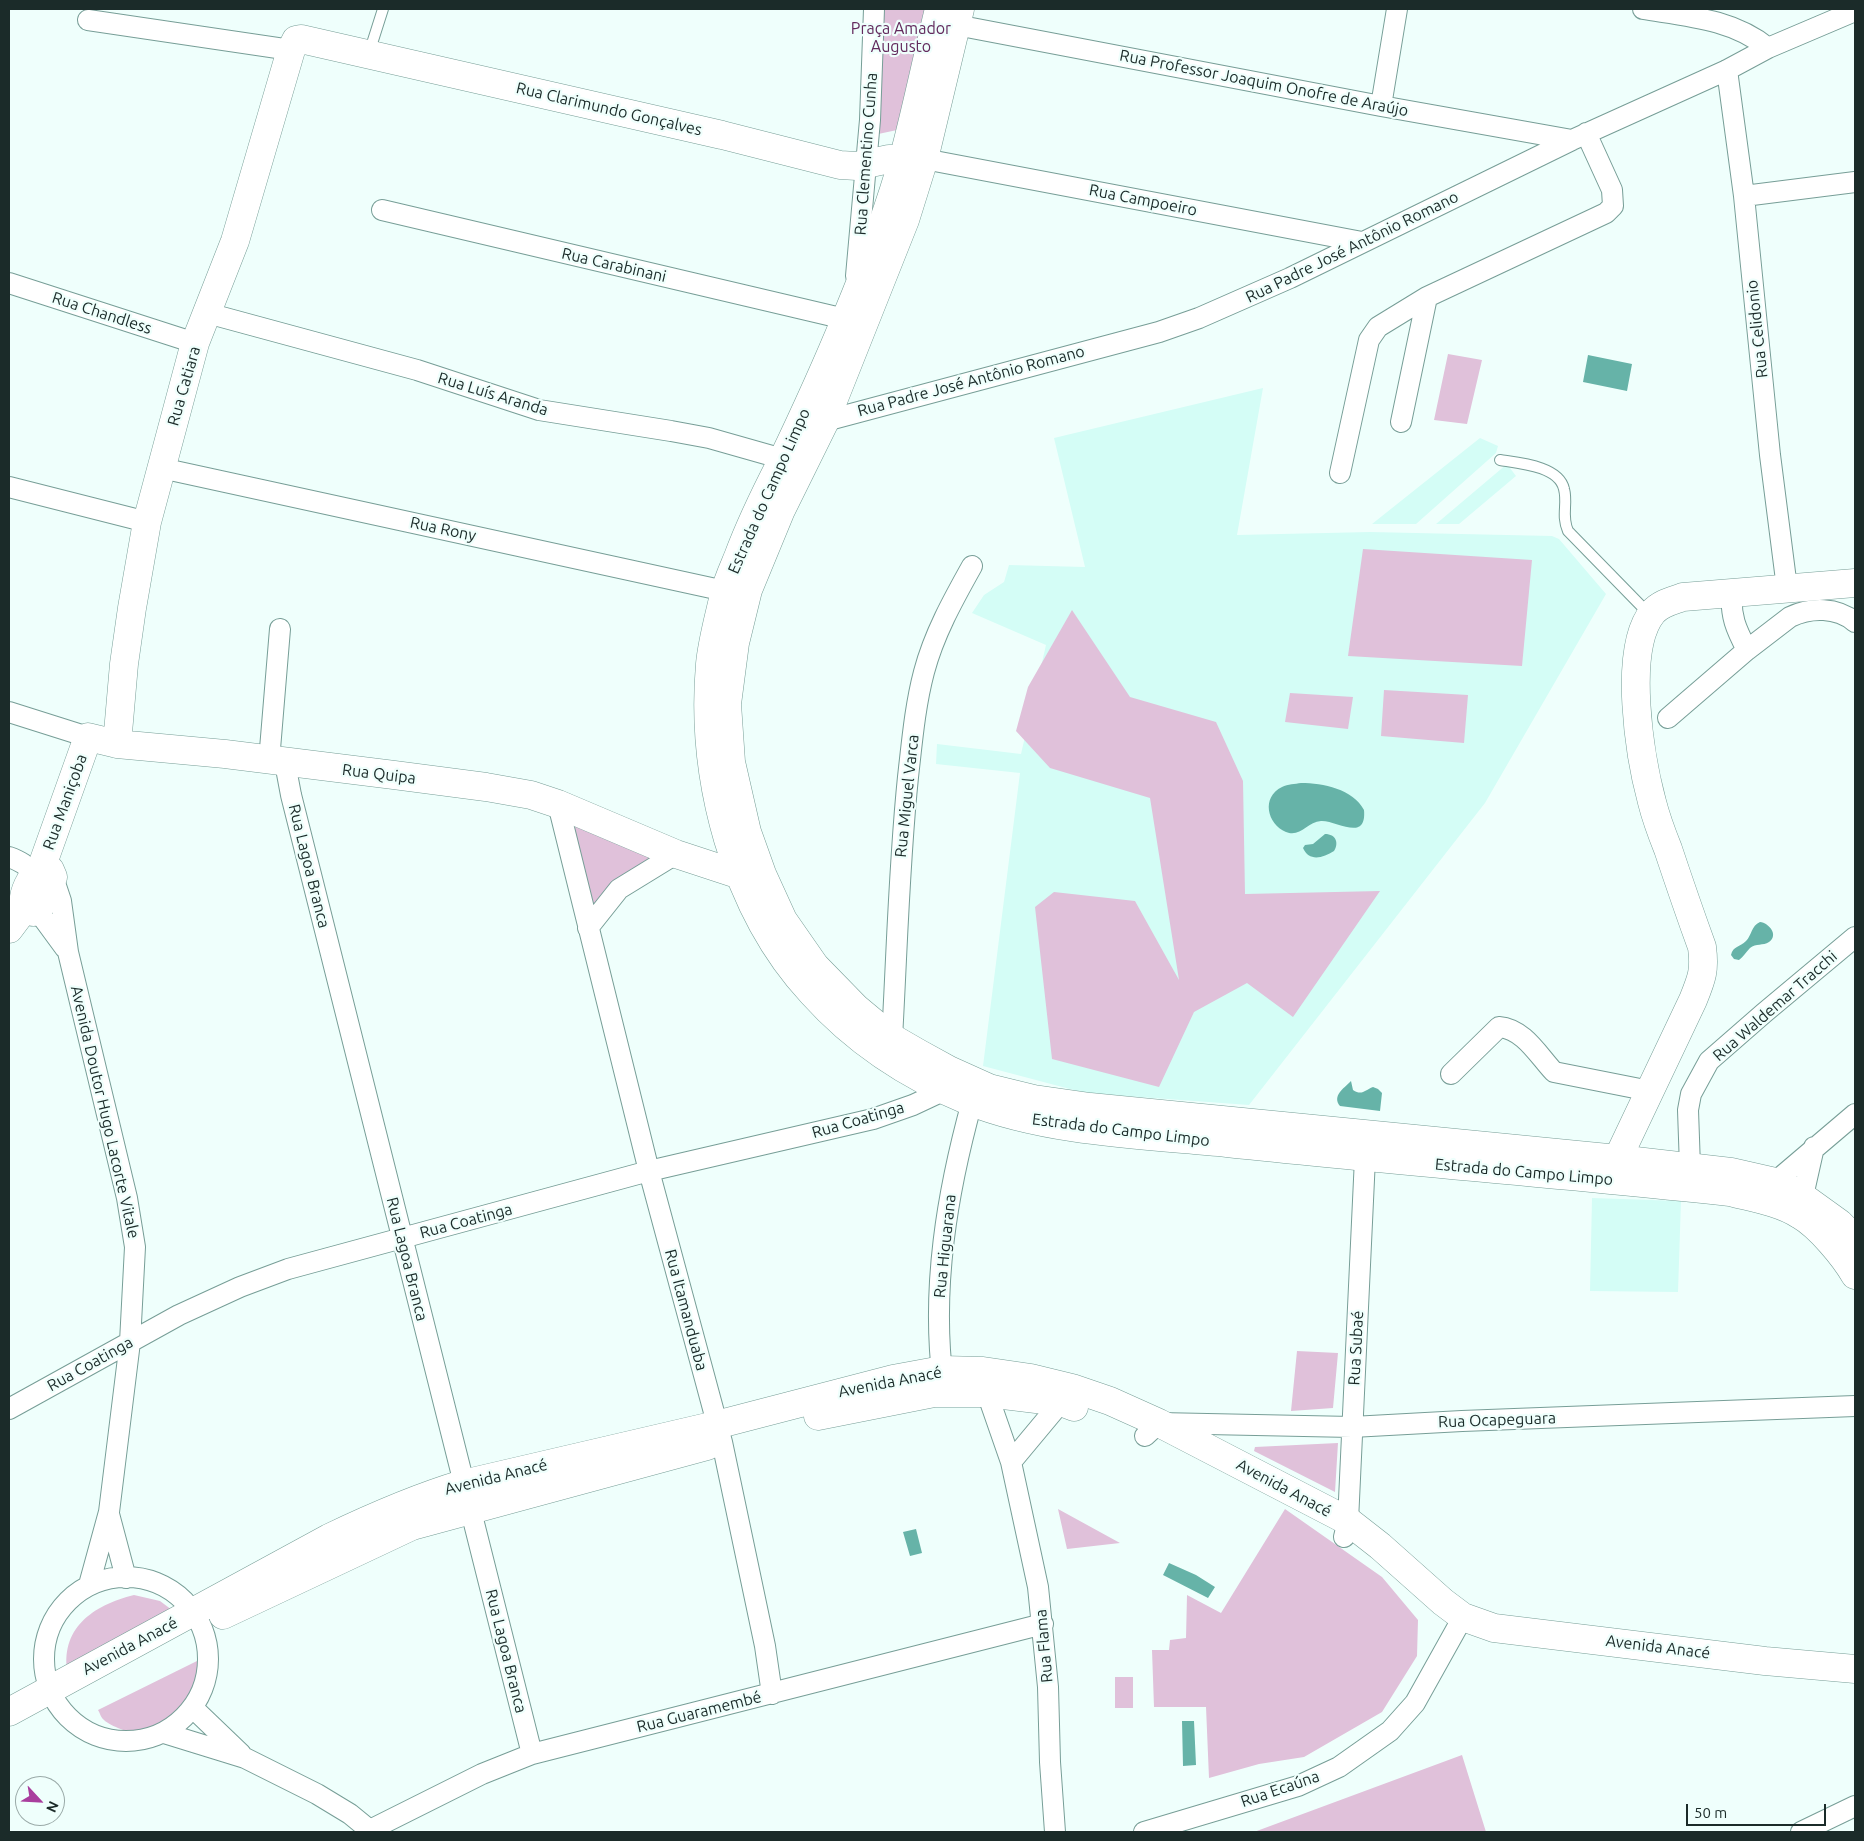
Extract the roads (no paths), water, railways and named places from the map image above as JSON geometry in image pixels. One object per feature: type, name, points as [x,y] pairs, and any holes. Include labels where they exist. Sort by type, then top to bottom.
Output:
[{"type":"main road","name":"Estrada do Campo Limpo","points":[[952,14],[914,159],[905,220],[825,421],[781,510],[748,590],[735,643],[727,704],[731,762],[747,832],[762,874],[783,920],[815,966],[856,1008],[892,1038],[949,1070],[989,1088],[1034,1099],[1090,1107],[1613,1169],[1730,1192],[1773,1203],[1801,1215],[1828,1240],[1846,1260],[1855,1275]]},
{"type":"main road","name":"Rua Clarimundo Gonçalves","points":[[294,45],[301,39],[722,135],[849,166],[914,159]]},
{"type":"main road","name":"Rua Catiara","points":[[117,744],[124,664],[147,522],[195,343],[234,241],[294,45]]},
{"type":"main road","name":"Estrada do Campo Limpo","points":[[914,159],[881,229],[849,309],[783,459],[755,514],[725,591],[710,662],[710,729],[718,798],[728,840],[740,875],[766,929],[784,959],[811,992],[842,1023],[873,1048],[921,1079],[972,1102],[1032,1121],[1087,1129],[1365,1158],[1613,1169],[1690,1167],[1731,1172],[1775,1182],[1803,1196],[1839,1223],[1855,1239]]},
{"type":"main road","points":[[1613,1169],[1693,1000],[1704,966],[1702,947],[1652,803],[1640,739],[1636,677],[1641,635],[1651,615],[1664,603],[1677,599],[1732,592],[1855,583]]},
{"type":"main road","name":"Rua Quipa","points":[[88,737],[117,744],[225,754],[486,787],[531,795],[558,804],[676,854],[740,875]]},
{"type":"main road","name":"Rua Maniçoba","points":[[22,917],[23,901],[43,872],[88,737]]},
{"type":"main road","name":"Avenida Anacé","points":[[9,1712],[54,1695],[197,1619],[412,1526],[467,1497],[719,1434],[934,1393],[943,1381],[983,1371],[1031,1378],[1072,1388],[1110,1401],[1152,1429],[1296,1511],[1346,1529],[1399,1577],[1460,1622],[1494,1641],[1530,1638],[1855,1668]]},
{"type":"main road","name":"Avenida Anacé","points":[[943,1381],[987,1393],[1061,1402],[1152,1429]]},
{"type":"main road","name":"Avenida Anacé","points":[[1530,1638],[1747,1675],[1855,1688]]},
{"type":"main road","name":"Avenida Anacé","points":[[9,1730],[54,1695]]},
{"type":"street","name":"Rua Clementino Cunha","points":[[849,309],[866,164],[874,9]]},
{"type":"street","points":[[1381,106],[1397,9]]},
{"type":"street","points":[[1642,9],[1724,24],[1758,39],[1768,48]]},
{"type":"street","name":"Rua Padre José Antônio Romano","points":[[825,421],[1160,332],[1199,318],[1290,278],[1579,136],[1727,70],[1768,48],[1855,11]]},
{"type":"street","name":"Rua Professor Joaquim Onofre de Araújo","points":[[952,14],[1381,106],[1579,136]]},
{"type":"street","points":[[88,20],[294,45]]},
{"type":"street","name":"Rua Celidonio","points":[[1727,70],[1744,196],[1770,455],[1787,588]]},
{"type":"street","points":[[1340,473],[1369,340],[1378,327],[1427,297],[1606,213],[1613,206],[1612,190],[1579,136]]},
{"type":"street","name":"Rua Campoeiro","points":[[914,159],[1362,242]]},
{"type":"street","points":[[1744,196],[1855,182]]},
{"type":"street","name":"Rua Carabinani","points":[[382,210],[849,309]]},
{"type":"street","name":"Rua Chandless","points":[[9,283],[195,343]]},
{"type":"street","points":[[1401,422],[1427,297]]},
{"type":"street","name":"Rua Luís Aranda","points":[[207,313],[425,373],[539,410],[709,438],[783,459]]},
{"type":"street","name":"Rua Rony","points":[[161,468],[725,591]]},
{"type":"street","points":[[9,487],[147,522]]},
{"type":"street","name":"Rua Miguel Varca","points":[[892,1038],[902,833],[913,731],[924,672],[932,649],[948,610],[972,566]]},
{"type":"street","points":[[1732,592],[1731,607],[1733,620],[1748,650]]},
{"type":"street","points":[[1668,718],[1790,617],[1798,613],[1829,610],[1840,612],[1855,622]]},
{"type":"street","name":"Rua Lagoa Branca","points":[[280,629],[277,762],[291,795],[532,1754]]},
{"type":"street","name":"Rua Quipa","points":[[9,712],[88,737]]},
{"type":"street","name":"Rua Itamanduaba","points":[[558,804],[649,1171],[719,1434],[765,1646],[772,1694]]},
{"type":"street","points":[[588,928],[619,889],[676,854]]},
{"type":"street","points":[[9,857],[43,872]]},
{"type":"street","name":"Avenida Doutor Hugo Lacorte Vitale","points":[[43,872],[61,901],[68,952],[127,1198],[135,1247],[130,1342],[109,1512],[89,1585]]},
{"type":"street","name":"Avenida Doutor Hugo Lacorte Vitale","points":[[22,917],[43,918],[68,952]]},
{"type":"street","name":"Rua Waldemar Tracchi","points":[[1690,1167],[1688,1110],[1691,1094],[1710,1061],[1855,937]]},
{"type":"street","points":[[1450,1074],[1500,1027],[1508,1028],[1533,1046],[1554,1072],[1650,1091]]},
{"type":"street","name":"Rua Coatinga","points":[[9,1409],[178,1315],[240,1287],[288,1270],[649,1171],[873,1119],[945,1090]]},
{"type":"street","name":"Rua Higuarana","points":[[943,1381],[938,1334],[940,1281],[952,1181],[972,1102]]},
{"type":"street","points":[[1775,1182],[1855,1114]]},
{"type":"street","points":[[1803,1196],[1814,1147]]},
{"type":"street","name":"Rua Subaé","points":[[1346,1529],[1365,1158]]},
{"type":"street","name":"Rua Flama","points":[[987,1393],[1011,1462],[1038,1587],[1048,1687],[1050,1762],[1055,1832]]},
{"type":"street","points":[[1011,1462],[1061,1402]]},
{"type":"street","name":"Rua Ocapeguara","points":[[1152,1429],[1352,1427],[1855,1406]]},
{"type":"street","name":"Avenida Doutor Hugo Lacorte Vitale","points":[[109,1512],[126,1578]]},
{"type":"street","points":[[139,1577],[163,1585],[184,1600],[197,1619],[207,1646],[208,1672],[200,1696],[193,1708],[164,1733],[139,1741],[113,1741],[89,1733],[68,1718],[54,1695],[45,1672],[45,1646],[53,1622],[68,1601],[89,1585],[113,1578],[139,1577]]},
{"type":"street","name":"Rua Ecaúna","points":[[1144,1832],[1298,1786],[1339,1767],[1390,1731],[1414,1703],[1460,1622]]},
{"type":"street","name":"Rua Guaramembé","points":[[369,1832],[482,1774],[532,1754],[1043,1624]]},
{"type":"street","points":[[193,1708],[245,1758]]},
{"type":"street","points":[[164,1733],[245,1758],[317,1794],[350,1814],[369,1832]]},
{"type":"street","points":[[1806,1831],[1855,1806]]},
{"type":"lane","points":[[368,54],[383,9]]},
{"type":"lane","points":[[1500,460],[1536,467],[1551,472],[1560,479],[1564,488],[1563,515],[1568,530],[1651,615]]},
{"type":"park label","name":"Praça Amador Augusto","points":[[901,38]]}]
